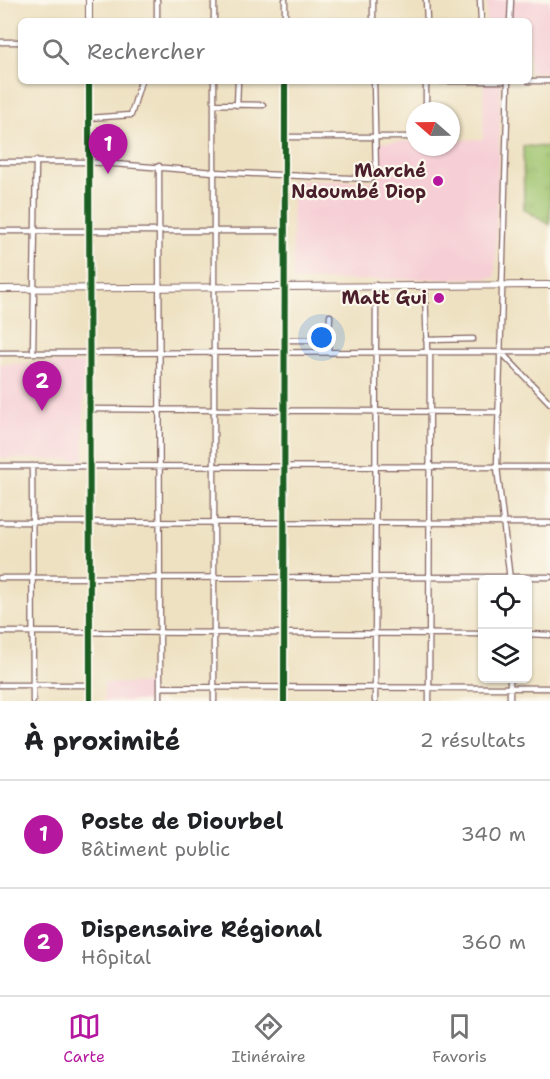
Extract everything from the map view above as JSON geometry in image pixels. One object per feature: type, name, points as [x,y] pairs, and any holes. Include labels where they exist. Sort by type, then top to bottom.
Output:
[{"type":"street","points":[[89,0],[89,18]]},
{"type":"street","points":[[156,0],[157,18]]},
{"type":"street","points":[[214,0],[214,18]]},
{"type":"street","points":[[285,0],[285,18]]},
{"type":"street","points":[[373,0],[373,18]]},
{"type":"street","points":[[426,0],[427,18]]},
{"type":"street","points":[[480,0],[481,18]]},
{"type":"street","points":[[510,18],[511,0]]},
{"type":"street","points":[[0,42],[18,42]]},
{"type":"street","points":[[532,81],[550,81]]},
{"type":"street","points":[[89,84],[90,701]]},
{"type":"street","points":[[89,118],[131,115],[140,84]]},
{"type":"street","points":[[214,84],[214,701]]},
{"type":"street","points":[[237,105],[238,84]]},
{"type":"street","points":[[284,701],[285,84]]},
{"type":"street","points":[[0,162],[89,162],[285,176],[375,178],[374,84]]},
{"type":"street","points":[[426,84],[426,102]]},
{"type":"street","points":[[508,84],[498,467],[510,575]]},
{"type":"street","points":[[214,104],[263,105]]},
{"type":"street","points":[[285,137],[406,137]]},
{"type":"street","points":[[33,352],[36,161]]},
{"type":"street","points":[[159,166],[160,701]]},
{"type":"street","points":[[0,231],[285,231]]},
{"type":"street","points":[[375,701],[376,285]]},
{"type":"street","points":[[425,285],[430,410],[429,701]]},
{"type":"street","points":[[0,289],[550,285]]},
{"type":"street","points":[[328,352],[330,316]]},
{"type":"street","points":[[426,340],[472,339]]},
{"type":"street","points":[[285,340],[328,340]]},
{"type":"street","points":[[501,352],[550,403]]},
{"type":"street","points":[[0,353],[550,352]]},
{"type":"street","points":[[89,409],[499,412]]},
{"type":"street","points":[[0,466],[550,467]]},
{"type":"street","points":[[32,466],[33,701]]},
{"type":"street","points":[[0,522],[550,523]]},
{"type":"street","points":[[532,577],[550,577]]},
{"type":"street","points":[[0,578],[478,578]]},
{"type":"street","points":[[0,632],[478,634]]},
{"type":"street","points":[[532,634],[550,634]]},
{"type":"street","points":[[510,683],[510,701]]},
{"type":"street","points":[[0,685],[90,685]]},
{"type":"street","points":[[160,687],[550,688]]},
{"type":"shaded area","points":[[487,0],[550,0],[550,72],[532,73],[532,18],[486,18]]},
{"type":"shaded area","name":"Marché Ndoumbé Diop","points":[[484,84],[501,84],[495,278],[293,281],[292,180],[378,181],[378,142],[406,141],[406,156],[460,156],[460,140],[483,139]]},
{"type":"shaded area","points":[[84,363],[84,460],[0,458],[0,364]]},
{"type":"shaded area","points":[[104,683],[151,684],[152,701],[104,701]]},
{"type":"green space","points":[[523,146],[550,147],[550,225],[524,209]]},
{"type":"cycle path","points":[[89,84],[90,701]]},
{"type":"cycle path","points":[[284,701],[285,84]]},
{"type":"place","name":"Poste de Diourbel","points":[[108,174]]},
{"type":"place","name":"Marché Ndoumbé Diop","points":[[438,181]]},
{"type":"place","name":"Matt Gui","points":[[439,298]]},
{"type":"place","name":"Dispensaire Régional","points":[[42,411]]}]
